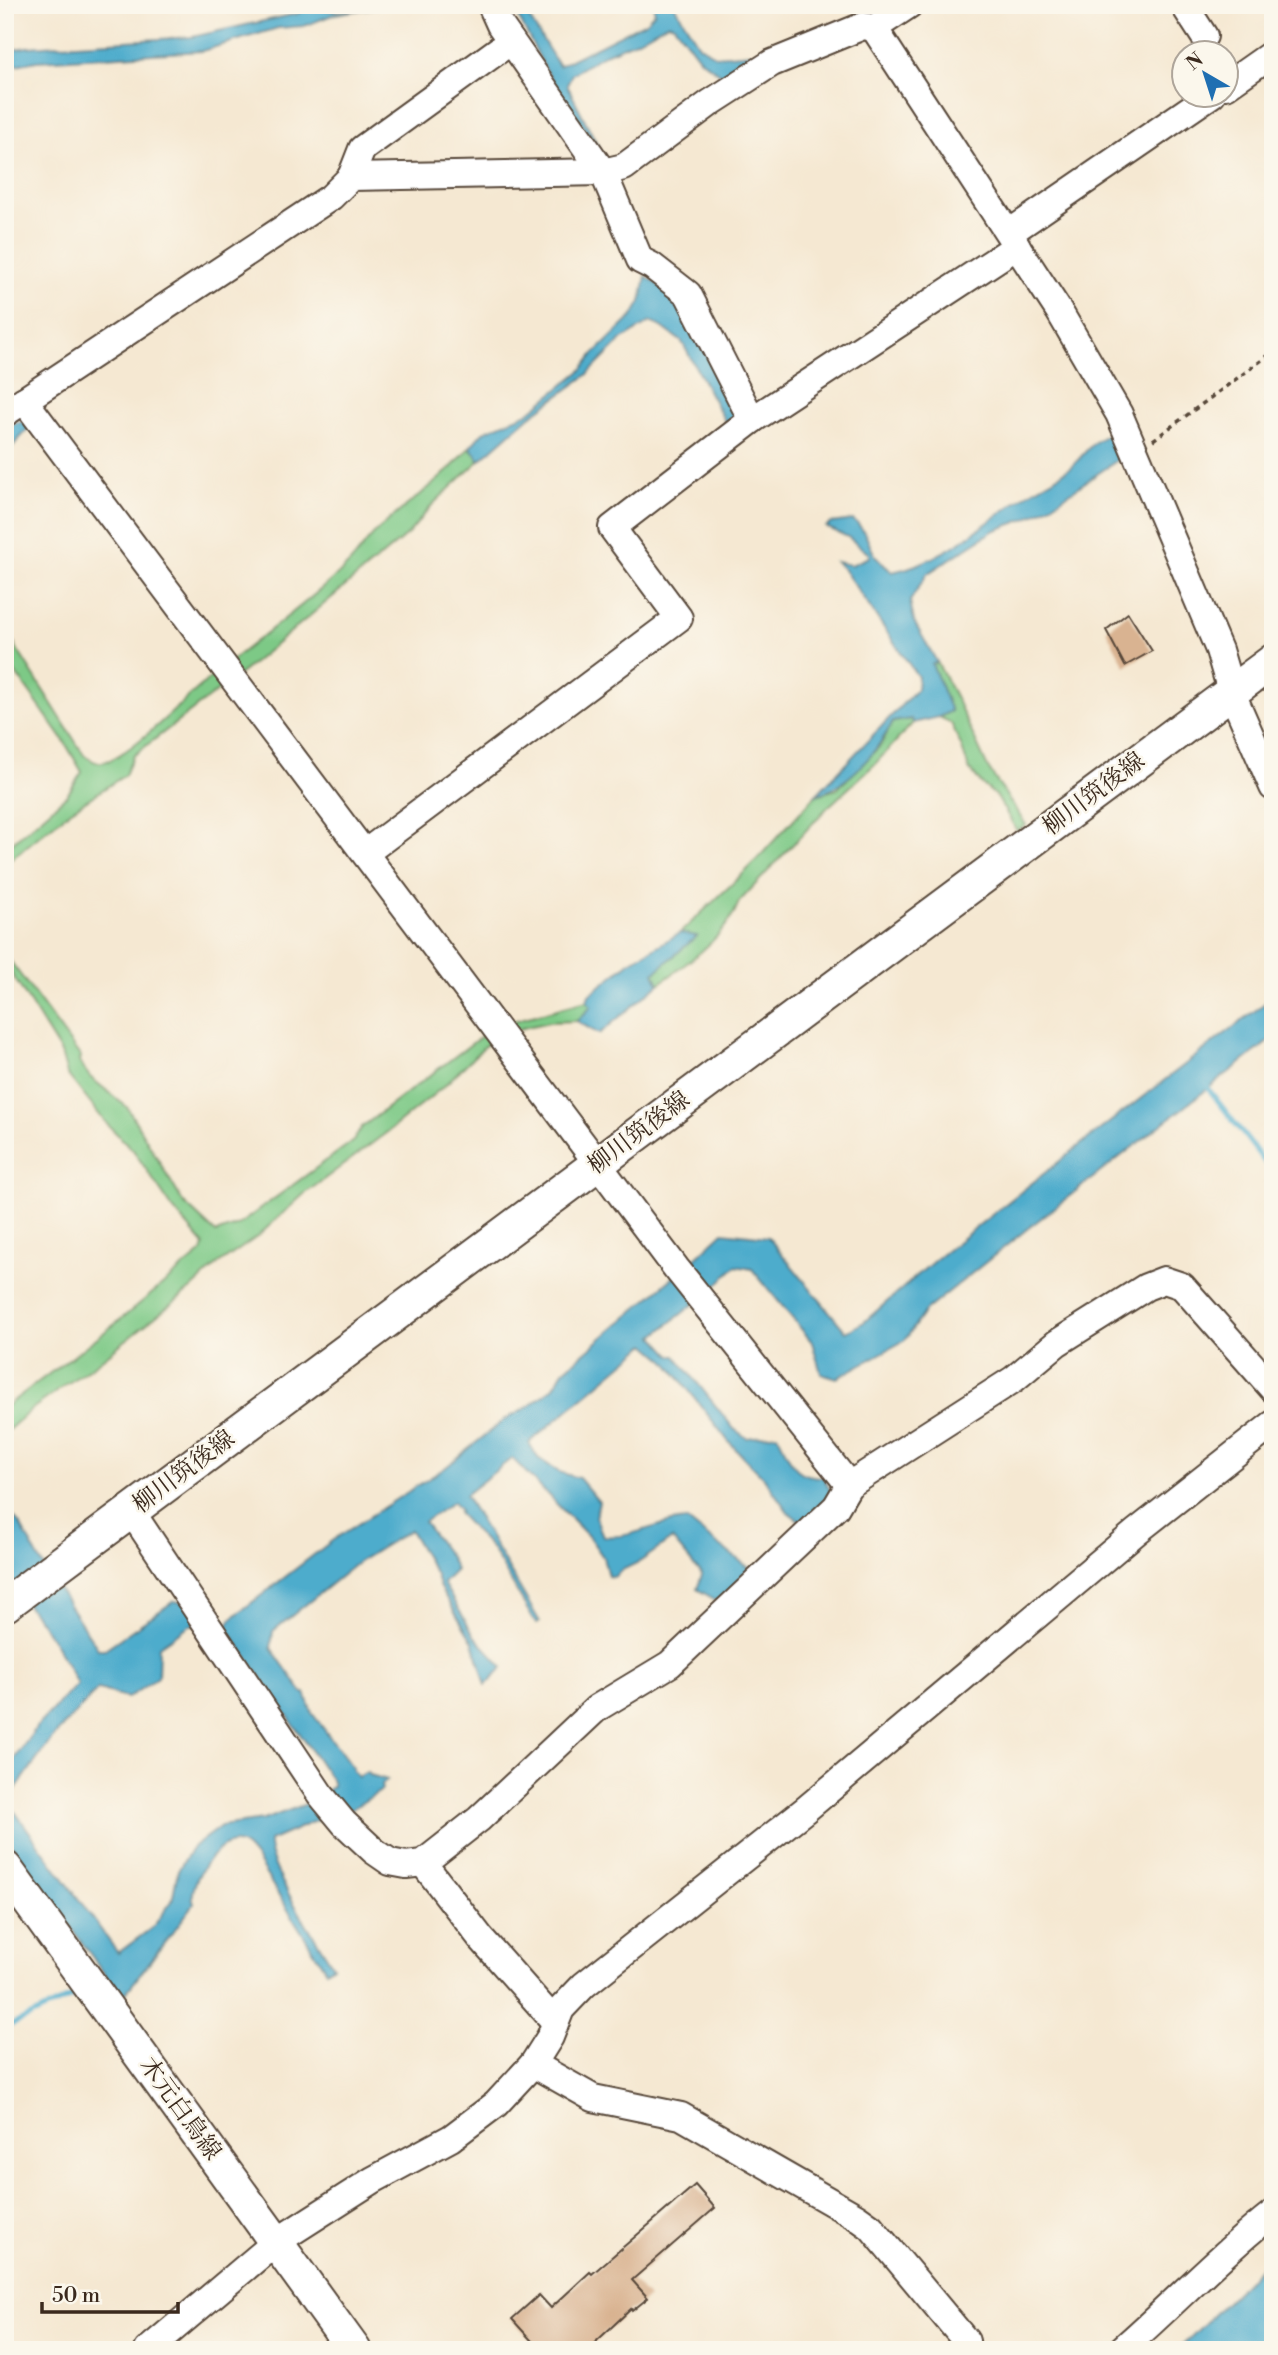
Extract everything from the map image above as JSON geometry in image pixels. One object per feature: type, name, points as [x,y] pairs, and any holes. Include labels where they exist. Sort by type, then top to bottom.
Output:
[{"type":"main road","name":"柳川筑後線","points":[[8,1602],[1273,661]]},
{"type":"main road","name":"木元白鳥線","points":[[5,1868],[354,2350]]},
{"type":"street","points":[[491,5],[511,41],[603,172],[639,260],[653,266],[688,294],[752,420]]},
{"type":"street","points":[[351,177],[603,172],[624,167],[710,103],[772,63],[863,26],[874,27],[909,5]]},
{"type":"street","points":[[1184,5],[1205,36]]},
{"type":"street","points":[[874,27],[1059,311],[1119,414],[1219,649],[1231,691],[1273,787]]},
{"type":"street","points":[[511,41],[362,149],[351,177],[331,197],[15,407],[222,661],[676,1268],[849,1485]]},
{"type":"street","points":[[1240,76],[1273,53]]},
{"type":"street","points":[[365,853],[679,618],[612,528],[752,420],[1013,240],[1193,108]]},
{"type":"street","points":[[131,1511],[320,1794],[344,1823],[390,1862],[423,1863],[479,1819],[597,1707],[670,1664],[836,1507],[849,1485],[1014,1379],[1056,1343],[1146,1287],[1164,1280],[1182,1286],[1273,1389]]},
{"type":"street","points":[[148,2350],[276,2242],[373,2180],[451,2138],[496,2104],[543,2045],[561,2009],[584,1985],[805,1810],[1125,1540],[1273,1424]]},
{"type":"street","points":[[423,1863],[486,1945],[543,2045],[593,2098],[681,2116],[857,2217],[871,2227],[966,2341],[967,2350]]},
{"type":"street","points":[[1121,2350],[1233,2244],[1273,2213]]},
{"type":"path","points":[[1133,448],[1273,352]]},
{"type":"green space","points":[[470,447],[480,460],[432,505],[409,533],[245,670],[133,756],[125,775],[70,811],[5,864],[5,849],[67,795],[82,772],[64,741],[5,658],[5,626],[84,755],[98,762],[113,759],[330,582],[379,529],[438,479]]},
{"type":"green space","points":[[937,662],[988,768],[1026,825],[1017,831],[997,797],[969,769],[951,723],[939,717],[951,711],[932,664]]},
{"type":"green space","points":[[913,719],[913,723],[875,764],[827,808],[739,902],[716,938],[659,984],[653,973],[696,936],[680,933],[749,868],[816,795],[837,789],[880,746],[893,722]]},
{"type":"green space","points":[[5,954],[80,1056],[79,1062],[90,1077],[127,1107],[183,1202],[216,1233],[238,1225],[353,1141],[362,1127],[495,1026],[587,1001],[592,1007],[577,1021],[549,1022],[497,1034],[444,1086],[390,1130],[303,1195],[257,1237],[217,1265],[191,1289],[98,1362],[32,1409],[5,1433],[5,1407],[115,1324],[202,1252],[204,1245],[173,1209],[133,1150],[107,1124],[67,1074],[61,1053],[5,963]]},
{"type":"water","points":[[307,5],[320,5],[324,10],[338,11],[391,5],[335,14],[304,26],[278,28],[202,51],[37,61],[5,67],[5,51],[27,47],[192,37],[300,13]]},
{"type":"water","points":[[512,5],[521,5],[559,66],[646,22],[655,12],[653,5],[674,5],[699,45],[715,56],[753,53],[765,57],[737,70],[729,81],[699,58],[674,25],[668,23],[605,54],[572,74],[567,85],[604,158],[547,72]]},
{"type":"water","points":[[646,276],[674,296],[693,320],[739,417],[727,425],[682,342],[662,327],[650,322],[622,340],[587,375],[529,417],[480,460],[470,447],[483,432],[528,413],[582,370],[594,354],[633,316],[641,302]]},
{"type":"water","points":[[25,421],[30,427],[11,448],[9,457],[5,460],[5,431],[15,423]]},
{"type":"water","points":[[1122,427],[1129,442],[1119,459],[1052,505],[1028,518],[993,531],[927,574],[910,601],[914,622],[937,662],[932,664],[951,711],[939,717],[913,723],[912,719],[893,722],[879,745],[851,776],[816,795],[917,689],[918,677],[836,562],[851,565],[869,557],[869,554],[848,537],[826,527],[831,523],[853,520],[864,532],[875,555],[892,572],[911,567],[963,540],[1026,495],[1067,470],[1097,441]]},
{"type":"water","points":[[680,933],[697,936],[654,973],[659,984],[599,1034],[577,1021],[591,1007],[587,1001],[589,995],[630,962]]},
{"type":"water","points":[[1273,997],[1273,1038],[925,1311],[905,1340],[837,1378],[821,1373],[812,1342],[752,1269],[736,1266],[654,1336],[672,1356],[676,1356],[734,1429],[747,1438],[777,1434],[789,1459],[798,1470],[804,1474],[823,1477],[834,1497],[808,1527],[788,1512],[764,1478],[729,1442],[666,1361],[646,1344],[529,1443],[538,1458],[559,1472],[579,1478],[599,1502],[595,1517],[603,1536],[624,1535],[687,1520],[758,1575],[723,1604],[697,1589],[702,1575],[672,1539],[614,1577],[608,1576],[603,1557],[589,1537],[512,1458],[465,1495],[540,1622],[536,1624],[492,1549],[458,1513],[460,1511],[453,1502],[424,1522],[450,1557],[456,1570],[443,1583],[475,1637],[503,1667],[486,1685],[473,1642],[439,1586],[436,1575],[410,1530],[357,1563],[273,1631],[271,1648],[305,1693],[312,1713],[353,1771],[358,1777],[367,1772],[387,1780],[381,1785],[382,1790],[350,1810],[322,1818],[269,1841],[284,1886],[333,1966],[326,1971],[257,1860],[245,1847],[235,1843],[219,1850],[204,1866],[194,1887],[194,1904],[122,1998],[5,1836],[5,1772],[39,1724],[77,1684],[40,1621],[10,1588],[5,1588],[5,1506],[21,1526],[39,1559],[98,1649],[105,1649],[174,1601],[189,1603],[198,1624],[190,1625],[159,1646],[158,1677],[128,1698],[98,1689],[54,1736],[7,1801],[118,1953],[153,1927],[172,1901],[178,1870],[194,1846],[221,1826],[263,1820],[309,1803],[333,1786],[331,1779],[227,1628],[232,1618],[333,1540],[445,1468],[504,1420],[528,1407],[554,1387],[563,1371],[723,1232],[768,1237],[846,1332],[864,1322],[935,1260]]},
{"type":"water","points":[[1273,2255],[1273,2335],[1258,2350],[1178,2350]]},
{"type":"building","points":[[1128,613],[1152,651],[1125,666],[1106,630]]},
{"type":"building","points":[[695,2185],[715,2208],[632,2280],[648,2298],[632,2311],[631,2309],[587,2350],[540,2350],[512,2319],[539,2295],[551,2308]]},
{"type":"waterway","points":[[1204,1083],[1273,1173]]},
{"type":"waterway","points":[[5,2028],[80,1993]]}]
